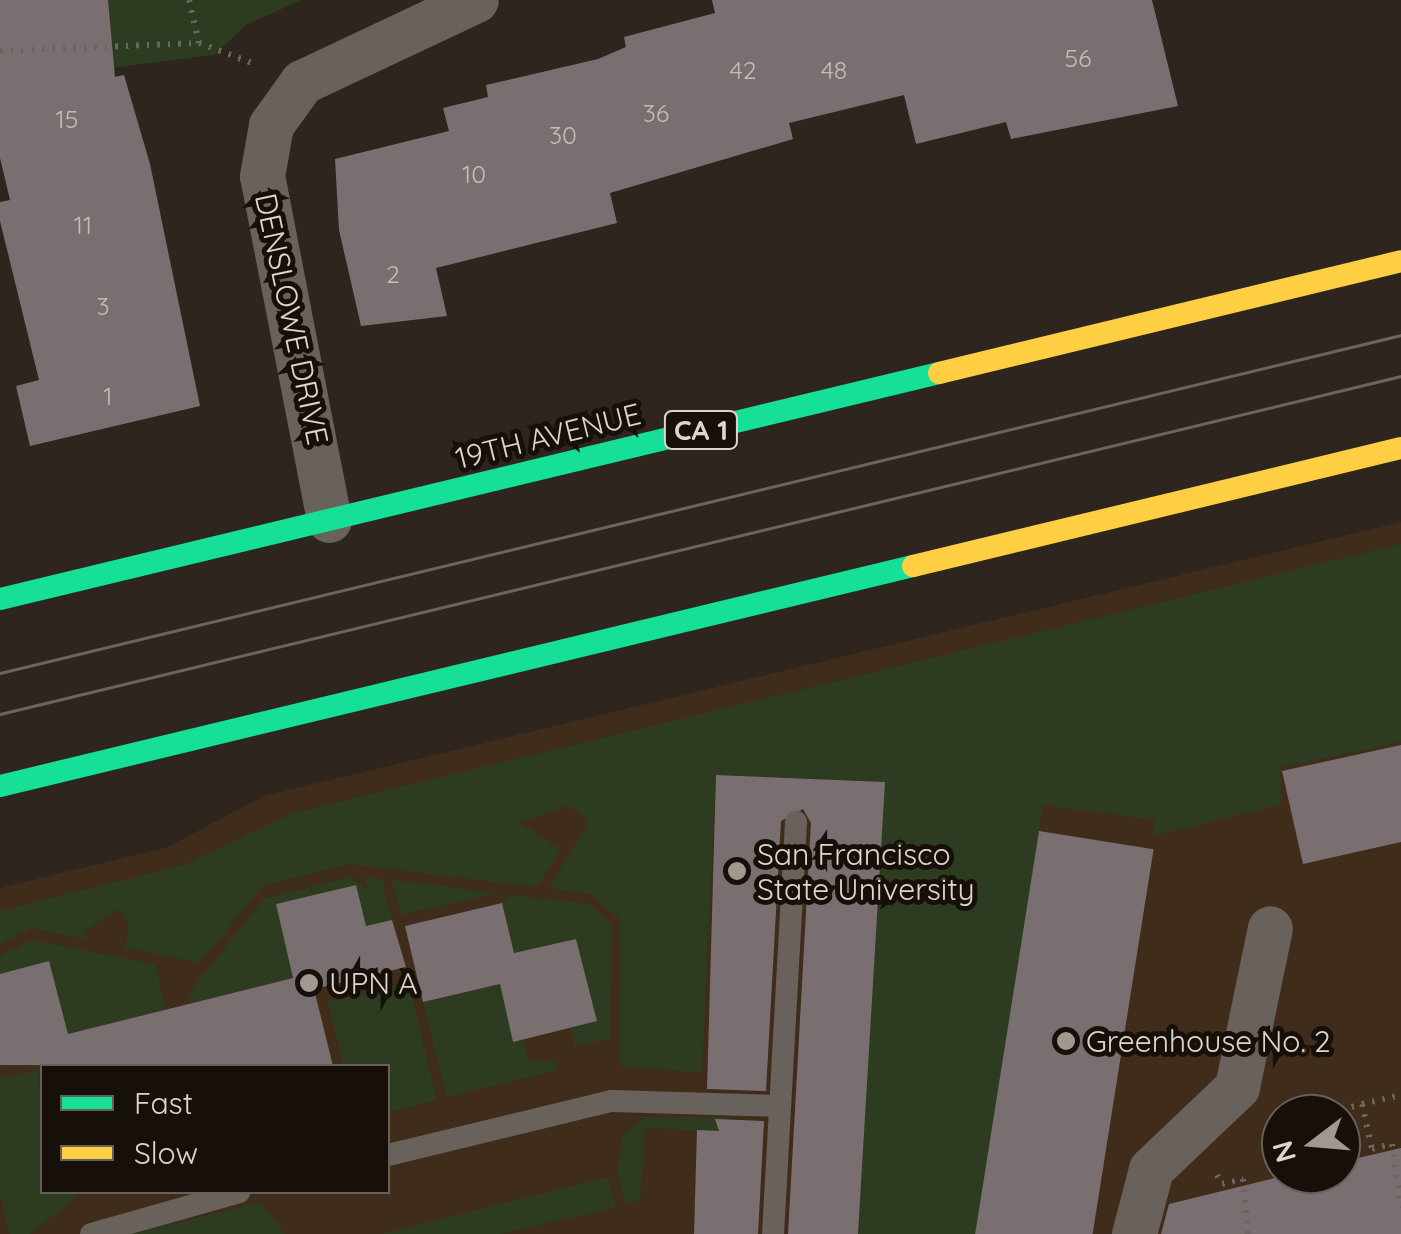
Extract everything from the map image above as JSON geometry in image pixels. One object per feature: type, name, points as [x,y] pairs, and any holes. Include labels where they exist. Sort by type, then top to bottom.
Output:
[{"type":"highway","name":"19TH AVENUE","points":[[0,599],[1401,261]]},
{"type":"highway","points":[[0,786],[1401,448]]},
{"type":"street","name":"DENSLOWE DRIVE","points":[[328,520],[262,176],[270,125],[302,82],[476,0]]},
{"type":"street","points":[[1134,1234],[1151,1169],[1237,1087],[1270,928]]},
{"type":"lane","points":[[773,1234],[796,822]]},
{"type":"lane","points":[[390,1156],[612,1101],[780,1106]]},
{"type":"lane","points":[[91,1234],[232,1194]]},
{"type":"path","points":[[188,0],[199,43]]},
{"type":"path","points":[[0,52],[199,43],[302,82]]},
{"type":"path","points":[[1401,1096],[1362,1104],[1372,1149],[1392,1144],[1401,1208]]},
{"type":"path","points":[[1228,1184],[1243,1179],[1248,1234]]},
{"type":"shaded area","name":"San Francisco State University","points":[[1401,522],[1401,1234],[0,1234],[0,888],[168,847],[264,796]]},
{"type":"green space","points":[[0,0],[301,0],[246,25],[214,55],[0,82]]},
{"type":"green space","points":[[1401,544],[1401,742],[1280,768],[1282,804],[1153,836],[1155,820],[1043,805],[978,1234],[858,1234],[884,782],[716,775],[702,1073],[620,1066],[620,920],[591,894],[549,888],[589,821],[568,805],[520,823],[561,849],[537,887],[349,864],[262,886],[200,963],[125,948],[129,926],[119,909],[84,931],[90,940],[31,928],[0,944],[0,911],[184,865],[293,813]]},
{"type":"green space","points":[[350,877],[367,889],[365,877],[382,879],[392,920],[366,926],[355,885],[276,904],[293,978],[191,1004],[189,993],[265,898]]},
{"type":"green space","points":[[392,880],[498,893],[401,915]]},
{"type":"green space","points":[[510,895],[590,904],[611,924],[610,1038],[575,1047],[571,1028],[597,1021],[576,939],[514,953],[502,903]]},
{"type":"green space","points":[[32,940],[155,964],[166,1010],[68,1034],[49,962],[0,974],[0,956]]},
{"type":"green space","points":[[408,982],[437,1100],[390,1112],[390,1064],[344,1064],[328,1002]]},
{"type":"green space","points":[[500,984],[513,1042],[523,1039],[528,1061],[554,1061],[557,1070],[446,1097],[423,1002]]},
{"type":"green space","points":[[39,1070],[40,1194],[80,1194],[30,1234],[10,1234],[0,1195],[0,1079]]},
{"type":"green space","points":[[645,1117],[727,1117],[744,1132],[645,1128],[640,1200],[625,1204],[617,1170],[623,1134]]},
{"type":"green space","points":[[608,1177],[616,1207],[502,1234],[381,1234]]},
{"type":"green space","points":[[261,1202],[285,1234],[132,1234]]},
{"type":"building","points":[[0,0],[108,0],[115,77],[124,75],[150,164],[200,406],[30,446],[16,386],[39,380],[0,221],[0,202],[10,200],[0,158]]},
{"type":"building","points":[[712,0],[1152,0],[1178,106],[1011,139],[1006,122],[916,144],[904,95],[789,123],[793,139],[610,193],[617,223],[436,268],[447,316],[361,326],[339,230],[335,159],[449,131],[443,108],[488,97],[486,85],[598,59],[626,47],[624,37],[715,13]]},
{"type":"building","points":[[1401,745],[1401,842],[1303,864],[1282,771]]},
{"type":"building","points":[[716,775],[885,782],[858,1234],[788,1234],[811,823],[803,809],[781,821],[766,1091],[707,1089]]},
{"type":"building","name":"Greenhouse No. 2","points":[[1039,831],[1154,849],[1093,1234],[975,1234]]},
{"type":"building","name":"UPN A","points":[[356,885],[366,926],[392,920],[406,967],[314,989],[333,1064],[0,1065],[0,974],[49,961],[68,1034],[293,978],[276,904]]},
{"type":"building","name":"UPN A","points":[[502,903],[514,953],[576,939],[597,1021],[513,1042],[500,984],[423,1002],[405,926]]},
{"type":"building","points":[[715,1119],[764,1121],[758,1234],[694,1234],[697,1130],[719,1131]]},
{"type":"building","points":[[1401,1148],[1401,1234],[1161,1234],[1169,1204],[1261,1181],[1261,1194],[1361,1194],[1361,1157]]},
{"type":"tram line","points":[[0,673],[1401,335]]},
{"type":"tram line","points":[[0,714],[1401,376]]},
{"type":"traffic: fast","points":[[0,599],[939,373]]},
{"type":"traffic: fast","points":[[0,786],[913,566]]},
{"type":"traffic: slow","points":[[939,373],[1401,261]]},
{"type":"traffic: slow","points":[[913,566],[1401,448]]},
{"type":"place","name":"San Francisco State University","points":[[737,871]]},
{"type":"place","name":"UPN A","points":[[309,983]]},
{"type":"place","name":"Greenhouse No. 2","points":[[1066,1041]]}]
